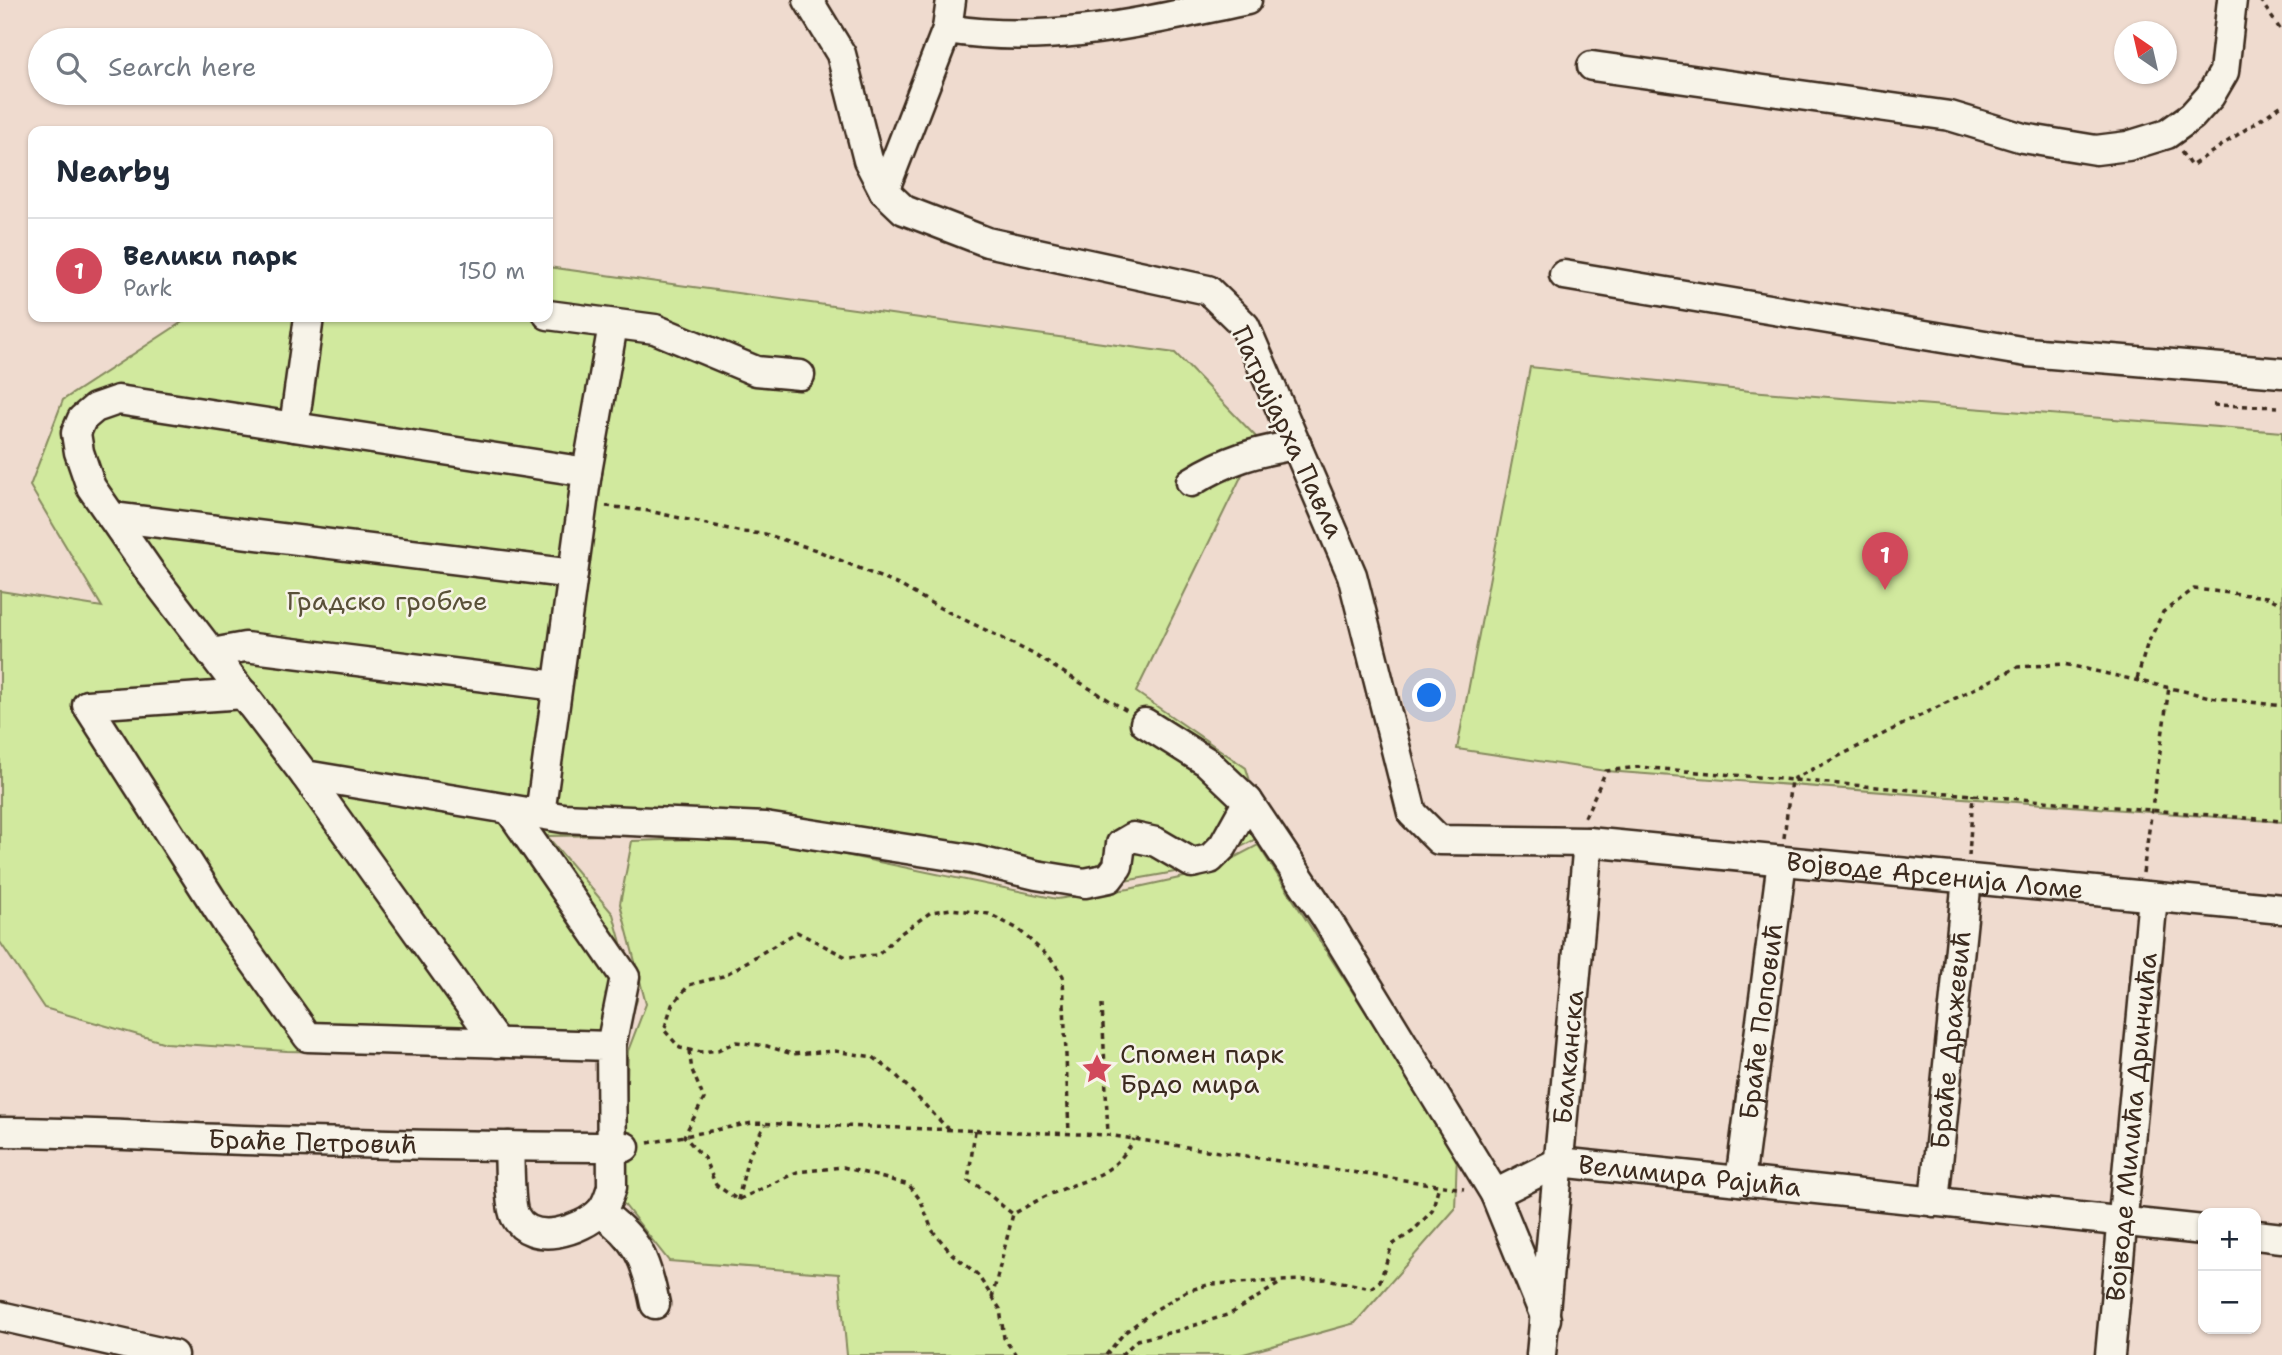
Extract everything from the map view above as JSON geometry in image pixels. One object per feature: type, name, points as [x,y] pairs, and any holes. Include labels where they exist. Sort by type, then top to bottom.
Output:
[{"type":"street","name":"Патријарха Павла","points":[[808,0],[841,54],[868,160],[884,191],[904,210],[988,243],[1208,290],[1245,326],[1352,575],[1412,813],[1439,840],[1581,842]]},
{"type":"street","points":[[884,191],[947,29],[951,0]]},
{"type":"street","points":[[947,29],[1009,36],[1109,29],[1247,0]]},
{"type":"street","points":[[1592,66],[1950,116],[2023,138],[2096,150],[2128,146],[2167,134],[2192,116],[2210,96],[2224,72],[2232,0]]},
{"type":"street","points":[[1564,275],[2027,352],[2282,373]]},
{"type":"street","points":[[553,316],[654,329],[755,371],[800,375]]},
{"type":"street","points":[[294,427],[308,322]]},
{"type":"street","points":[[540,814],[587,472],[613,325]]},
{"type":"street","points":[[497,1044],[305,775],[152,575],[112,517],[92,487],[79,452],[76,433],[82,419],[95,408],[118,400],[587,472]]},
{"type":"street","points":[[1191,482],[1218,465],[1262,450],[1297,445]]},
{"type":"street","points":[[112,517],[573,574]]},
{"type":"street","points":[[212,653],[245,647],[557,686]]},
{"type":"street","points":[[244,694],[87,705],[228,925],[308,1037],[611,1046]]},
{"type":"street","points":[[1145,723],[1208,762],[1255,812],[1325,916],[1495,1194],[1546,1319]]},
{"type":"street","points":[[305,775],[563,818],[765,827],[971,859],[1036,875],[1085,883],[1109,878],[1118,866],[1121,844],[1133,837],[1156,842],[1192,863],[1210,859],[1255,812]]},
{"type":"street","points":[[509,809],[625,977],[611,1046],[619,1147],[607,1204],[600,1212],[558,1233],[525,1228],[513,1212],[509,1146]]},
{"type":"street","name":"Војводе Арсенија Ломе","points":[[1581,842],[2282,909]]},
{"type":"street","name":"Балканска","points":[[1541,1355],[1559,1162],[1581,842]]},
{"type":"street","name":"Браће Поповић","points":[[1740,1181],[1782,861]]},
{"type":"street","name":"Браће Дражевић","points":[[1934,1202],[1967,879]]},
{"type":"street","name":"Војводе Милића Дринчића","points":[[2110,1355],[2124,1222],[2147,896]]},
{"type":"street","name":"Браће Петровић","points":[[0,1132],[103,1133],[243,1140],[619,1147]]},
{"type":"street","name":"Велимира Рајића","points":[[1495,1194],[1559,1162],[2198,1229]]},
{"type":"street","points":[[600,1212],[621,1227],[640,1250],[650,1275],[655,1304]]},
{"type":"street","points":[[2261,1236],[2282,1238]]},
{"type":"street","points":[[0,1316],[173,1355]]},
{"type":"path","points":[[2260,0],[2282,32]]},
{"type":"path","points":[[2167,134],[2191,166],[2282,105]]},
{"type":"path","points":[[2213,405],[2282,407]]},
{"type":"path","points":[[583,502],[649,511],[742,532],[765,534],[816,551],[901,586],[1033,654],[1145,723]]},
{"type":"path","points":[[2137,680],[2147,645],[2162,612],[2194,589],[2267,597],[2282,604]]},
{"type":"path","points":[[1791,780],[2018,667],[2064,664],[2210,697],[2282,706]]},
{"type":"path","points":[[2147,896],[2152,810],[2169,687]]},
{"type":"path","points":[[1581,842],[1606,771],[1638,767],[2282,821]]},
{"type":"path","points":[[1782,861],[1791,780]]},
{"type":"path","points":[[1967,879],[1973,794]]},
{"type":"path","points":[[949,1130],[895,1074],[873,1057],[835,1051],[792,1054],[767,1046],[736,1042],[718,1050],[701,1052],[680,1048],[664,1030],[672,1005],[689,985],[723,976],[797,932],[846,957],[878,955],[897,936],[931,912],[951,909],[989,914],[1018,929],[1052,960],[1063,976],[1069,1134]]},
{"type":"path","points":[[1102,1003],[1108,1135]]},
{"type":"path","points":[[684,1136],[704,1099],[692,1070],[688,1049]]},
{"type":"path","points":[[619,1147],[752,1123],[1108,1135],[1495,1194]]},
{"type":"path","points":[[738,1200],[748,1157],[765,1124]]},
{"type":"path","points":[[975,1131],[968,1181],[980,1186],[993,1201],[1013,1214]]},
{"type":"path","points":[[684,1136],[704,1158],[716,1185],[738,1200]]},
{"type":"path","points":[[992,1298],[1013,1214],[1056,1191],[1098,1177],[1123,1158],[1134,1139]]},
{"type":"path","points":[[738,1200],[797,1172],[843,1167],[909,1185],[921,1201],[932,1230],[952,1254],[977,1274],[1000,1309],[1004,1338],[1016,1355]]},
{"type":"path","points":[[1106,1355],[1124,1333],[1155,1310],[1187,1291],[1211,1284],[1326,1279],[1371,1288],[1380,1281],[1392,1245],[1412,1232],[1432,1211],[1439,1185]]},
{"type":"path","points":[[1121,1355],[1137,1340],[1177,1331],[1230,1314],[1283,1280]]},
{"type":"green space","name":"Градско гробље","points":[[553,268],[1175,353],[1259,440],[1136,692],[1246,768],[1263,823],[1254,840],[1203,867],[1057,893],[760,833],[547,836],[613,914],[637,1000],[629,1024],[609,1058],[287,1051],[166,1043],[44,1008],[0,942],[0,591],[102,607],[30,486],[63,400],[182,322],[553,322]]},
{"type":"green space","points":[[1530,367],[1750,391],[2282,432],[2282,822],[1606,771],[1457,749]]},
{"type":"green space","name":"Спомен парк Брдо мира","points":[[758,837],[1057,899],[1129,889],[1207,872],[1258,845],[1457,1154],[1455,1209],[1355,1323],[1240,1355],[847,1355],[839,1274],[669,1261],[623,1203],[628,1051],[646,1004],[620,904],[632,841]]},
{"type":"place","name":"Велики парк","points":[[1885,590]]},
{"type":"place","name":"Спомен парк Брдо мира","points":[[1097,1069]]}]
